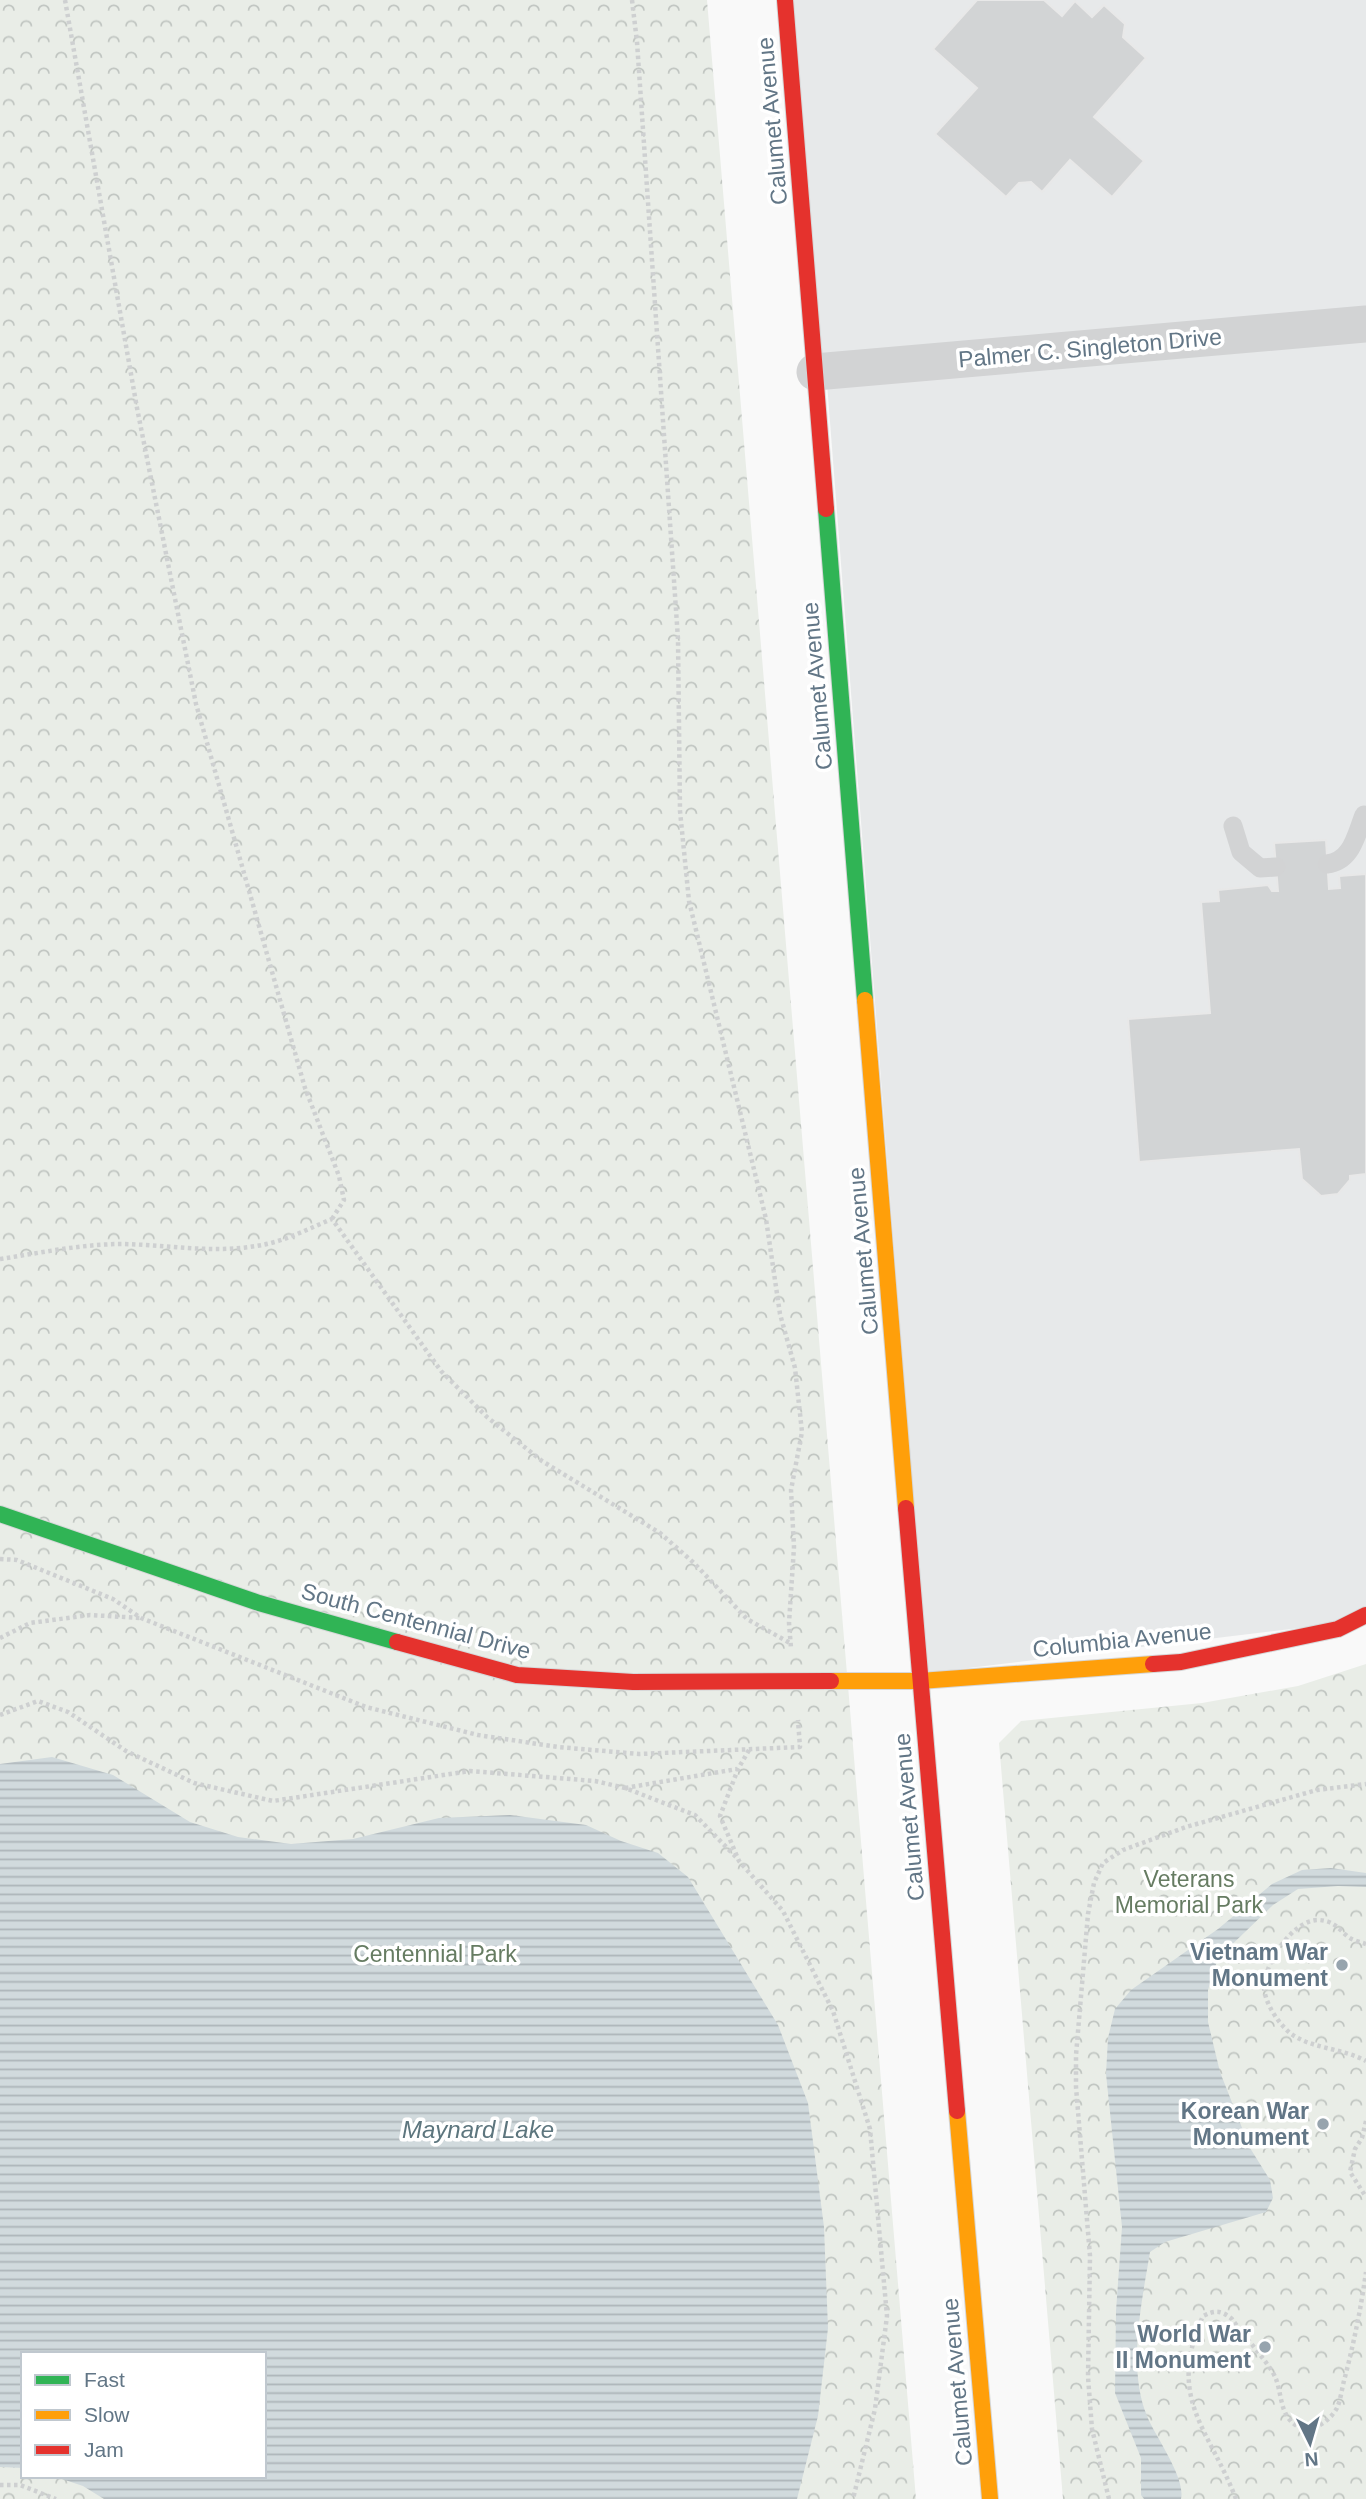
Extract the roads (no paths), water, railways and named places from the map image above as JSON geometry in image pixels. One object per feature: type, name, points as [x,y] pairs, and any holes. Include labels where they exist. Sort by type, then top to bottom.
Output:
[{"type":"main road","name":"Calumet Avenue","points":[[785,0],[920,1681],[990,2499]]},
{"type":"main road","name":"South Centennial Drive","points":[[0,1514],[260,1603],[517,1675],[633,1682],[920,1681]]},
{"type":"main road","name":"Columbia Avenue","points":[[920,1681],[1181,1662],[1338,1629],[1366,1615]]},
{"type":"street","name":"Palmer C. Singleton Drive","points":[[815,372],[1366,324]]},
{"type":"lane","points":[[1327,864],[1338,863],[1351,850],[1364,815]]},
{"type":"lane","points":[[1233,827],[1241,852],[1260,868],[1276,867]]},
{"type":"water","name":"Maynard Lake","points":[[52,1757],[113,1775],[190,1822],[238,1837],[291,1844],[353,1839],[439,1818],[510,1815],[586,1825],[621,1841],[658,1853],[688,1877],[778,2025],[808,2103],[824,2227],[828,2328],[818,2416],[797,2499],[104,2499],[83,2486],[59,2478],[266,2478],[266,2352],[21,2352],[21,2468],[0,2467],[0,1764]]},
{"type":"water","points":[[1331,1868],[1366,1873],[1366,1887],[1298,1889],[1273,1905],[1218,1958],[1208,1990],[1208,2022],[1220,2072],[1250,2148],[1270,2180],[1273,2198],[1266,2212],[1165,2242],[1150,2252],[1138,2334],[1138,2377],[1147,2416],[1175,2469],[1181,2499],[1144,2499],[1141,2495],[1141,2458],[1115,2393],[1116,2311],[1122,2227],[1106,2074],[1108,2038],[1115,2009],[1131,1990],[1218,1929],[1272,1884],[1302,1870]]},
{"type":"place","name":"Vietnam War Monument","points":[[1342,1965]]},
{"type":"place","name":"Korean War Monument","points":[[1323,2124]]},
{"type":"place","name":"World War II Monument","points":[[1265,2347]]},
{"type":"park label","name":"Veterans Memorial Park","points":[[1189,1892]]},
{"type":"park label","name":"Centennial Park","points":[[435,1954]]}]
